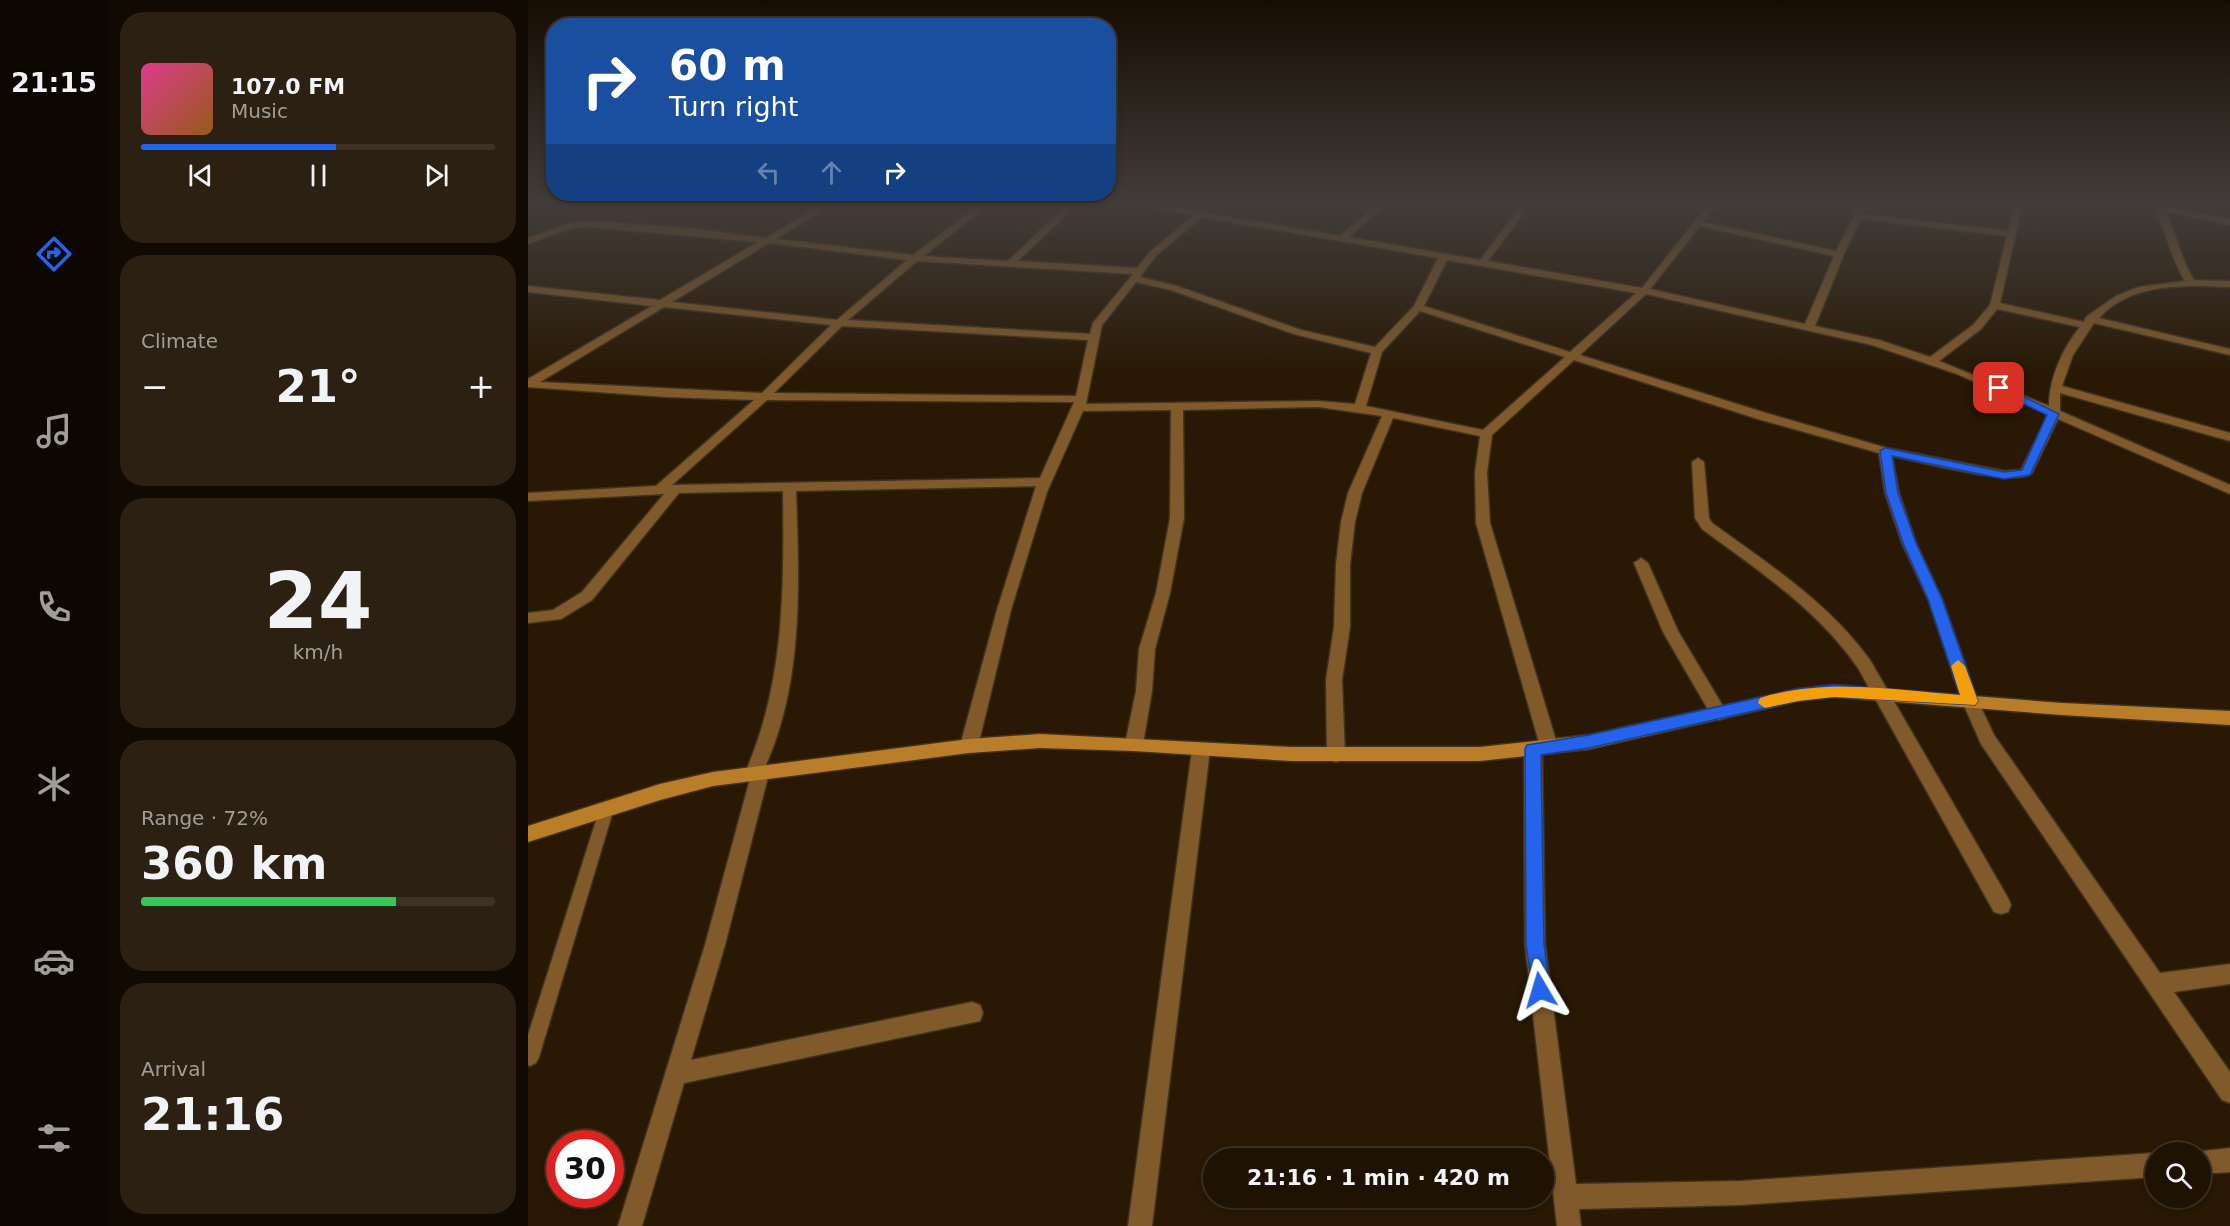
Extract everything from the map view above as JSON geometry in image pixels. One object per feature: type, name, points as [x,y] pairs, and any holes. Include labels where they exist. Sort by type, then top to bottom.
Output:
[{"type":"street","points":[[528,384],[727,263]]},
{"type":"street","points":[[660,489],[766,395],[838,323],[909,263]]},
{"type":"street","points":[[998,263],[1135,274],[1298,332],[1377,351]]},
{"type":"street","points":[[969,746],[1004,610],[1043,482],[1079,403],[1093,337],[1106,312],[1145,263]]},
{"type":"street","points":[[1360,408],[1377,351],[1418,307],[1440,263]]},
{"type":"street","points":[[1490,263],[1644,291],[1809,327],[1875,342],[1933,360],[2224,488],[2230,503]]},
{"type":"street","points":[[1569,1226],[1535,944],[1541,748],[1483,524],[1481,473],[1486,434],[1644,291],[1666,263]]},
{"type":"street","points":[[1809,327],[1835,263]]},
{"type":"street","points":[[1933,360],[1977,327],[1995,305],[2006,263]]},
{"type":"street","points":[[2180,263],[2191,283]]},
{"type":"street","points":[[1418,307],[1762,416],[1885,451],[2004,476],[2018,476],[2026,473],[2053,414],[2055,388],[2069,350],[2088,322],[2125,293],[2157,286],[2191,283],[2230,284]]},
{"type":"street","points":[[528,289],[838,323],[1093,337]]},
{"type":"street","points":[[1995,305],[2230,352]]},
{"type":"street","points":[[528,384],[597,391],[1079,403],[1177,408],[1248,404],[1360,408],[1486,434]]},
{"type":"street","points":[[2055,388],[2230,437]]},
{"type":"street","points":[[1134,744],[1144,691],[1147,649],[1162,593],[1177,518],[1177,408]]},
{"type":"street","points":[[1336,755],[1334,680],[1342,627],[1343,564],[1348,522],[1355,493],[1389,414]]},
{"type":"street","points":[[1885,451],[1892,493],[1910,543],[1935,599],[1970,701],[1987,738],[2230,1092]]},
{"type":"street","points":[[1698,462],[1702,518],[1707,526],[1808,598],[1833,622],[1869,670],[1879,693],[2001,905]]},
{"type":"street","points":[[528,497],[660,489],[1043,482]]},
{"type":"street","points":[[630,1226],[715,945],[757,773],[770,735],[782,684],[790,558],[789,486]]},
{"type":"street","points":[[528,618],[556,615],[587,596],[675,489]]},
{"type":"street","points":[[1641,563],[1671,632],[1719,713]]},
{"type":"street","points":[[528,834],[608,808],[713,779],[969,746],[1040,741],[1336,755],[1409,756],[1541,748],[1589,742],[1798,695],[1834,691],[2230,718]]},
{"type":"street","points":[[1140,1226],[1201,750]]},
{"type":"street","points":[[2157,984],[2230,974]]},
{"type":"street","points":[[676,1074],[972,1013]]},
{"type":"street","points":[[2211,1161],[2230,1160]]},
{"type":"street","points":[[1565,1197],[1741,1193],[2145,1166]]},
{"type":"lane","points":[[530,1057],[608,808]]},
{"type":"slow traffic","points":[[1765,703],[1798,695],[1834,691],[1970,701],[1958,666]]},
{"type":"route","points":[[1540,990],[1535,944],[1533,749],[1589,742],[1798,695],[1834,691],[1970,701],[1935,599],[1910,543],[1892,493],[1885,451],[2004,476],[2018,476],[2026,473],[2053,414],[1999,388]]}]
